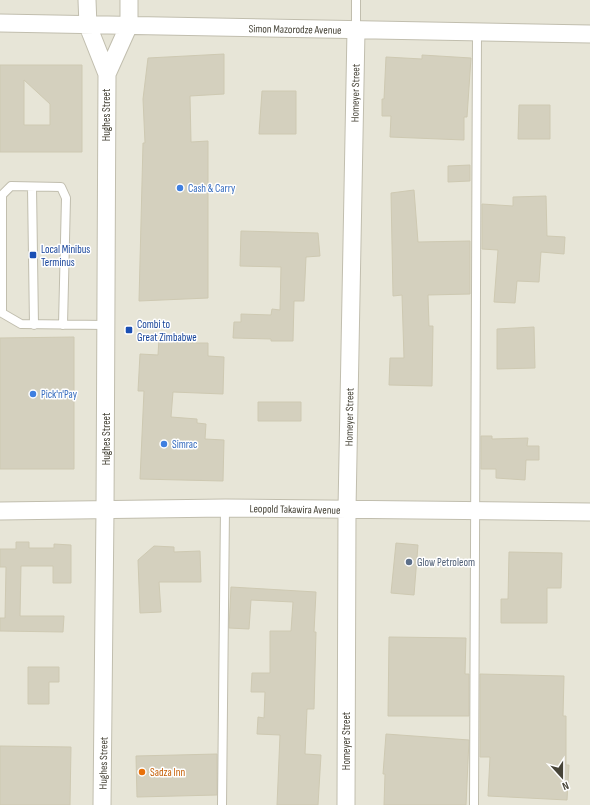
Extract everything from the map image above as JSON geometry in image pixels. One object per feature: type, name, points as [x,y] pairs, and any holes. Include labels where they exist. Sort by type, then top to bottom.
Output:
[{"type":"street","points":[[88,0],[88,26],[106,74]]},
{"type":"street","points":[[106,74],[130,25],[129,0]]},
{"type":"street","name":"Simon Mazorodze Avenue","points":[[0,23],[88,26],[130,25],[590,34]]},
{"type":"street","name":"Homeyer Street","points":[[346,805],[347,509],[356,30]]},
{"type":"street","name":"Hughes Street","points":[[102,805],[105,510],[106,74]]},
{"type":"street","name":"Leopold Takawira Avenue","points":[[0,511],[225,508],[590,512]]},
{"type":"lane","points":[[356,0],[356,30]]},
{"type":"lane","points":[[474,805],[477,32]]},
{"type":"lane","points":[[63,325],[66,198],[61,187],[11,186],[2,195],[2,313],[22,324],[34,325],[63,325],[106,325]]},
{"type":"lane","points":[[32,187],[34,325]]},
{"type":"lane","points":[[222,805],[225,508]]},
{"type":"shaded area","points":[[0,0],[590,0],[590,805],[0,805]]},
{"type":"building","points":[[224,54],[224,94],[190,96],[191,142],[208,141],[208,298],[139,301],[143,143],[145,143],[143,99],[148,58]]},
{"type":"building","points":[[422,55],[471,58],[467,117],[464,117],[464,140],[390,137],[391,116],[382,116],[386,57],[422,59]]},
{"type":"building","points":[[0,65],[82,65],[82,152],[0,152]],"holes":[[[24,80],[50,104],[50,125],[24,125]]]},
{"type":"building","points":[[262,91],[296,91],[296,134],[259,134]]},
{"type":"building","points":[[519,105],[550,105],[550,139],[518,139]]},
{"type":"building","points":[[470,165],[470,181],[448,182],[448,166]]},
{"type":"building","points":[[414,190],[418,242],[470,241],[470,294],[428,295],[429,326],[433,326],[432,386],[389,385],[390,358],[404,358],[402,295],[393,296],[391,193]]},
{"type":"building","points":[[546,196],[547,236],[565,237],[564,254],[541,252],[539,282],[517,281],[515,303],[494,302],[498,250],[482,249],[482,204],[513,206],[513,197]]},
{"type":"building","points":[[241,231],[318,233],[320,256],[306,257],[304,301],[294,301],[293,341],[233,338],[234,322],[241,322],[241,314],[271,315],[272,309],[280,310],[281,267],[240,266]]},
{"type":"building","points":[[534,327],[535,368],[497,369],[497,329]]},
{"type":"building","points":[[74,337],[74,469],[0,469],[0,338]]},
{"type":"building","points":[[159,338],[191,338],[190,343],[208,343],[208,356],[224,357],[223,394],[173,392],[171,417],[197,419],[197,423],[206,424],[205,439],[224,440],[223,481],[140,479],[144,391],[138,391],[140,354],[158,355]]},
{"type":"building","points":[[258,402],[301,402],[301,421],[258,421]]},
{"type":"building","points":[[481,436],[492,436],[492,439],[528,438],[527,446],[539,446],[539,460],[526,460],[525,480],[496,478],[496,469],[481,469]]},
{"type":"building","points":[[16,542],[29,542],[29,548],[54,548],[54,544],[71,545],[71,583],[53,583],[53,566],[21,566],[20,616],[64,616],[63,632],[0,631],[0,618],[5,618],[6,567],[0,567],[0,549],[16,549]]},
{"type":"building","points":[[396,543],[418,545],[414,595],[391,593]]},
{"type":"building","points":[[154,546],[174,547],[174,552],[200,551],[201,582],[159,582],[161,612],[140,613],[138,560]]},
{"type":"building","points":[[509,552],[562,553],[561,588],[547,588],[547,623],[501,623],[501,599],[508,599]]},
{"type":"building","points":[[231,587],[316,592],[314,632],[316,632],[314,709],[307,709],[305,754],[321,755],[318,805],[277,805],[280,735],[257,734],[258,717],[264,718],[265,692],[251,692],[252,673],[270,673],[270,631],[291,631],[293,602],[251,600],[249,629],[229,628]]},
{"type":"building","points":[[389,637],[466,638],[465,674],[469,674],[469,716],[388,716]]},
{"type":"building","points":[[28,667],[59,667],[59,682],[49,682],[49,704],[28,704]]},
{"type":"building","points":[[480,674],[564,676],[563,716],[566,716],[566,765],[569,765],[567,800],[488,796],[490,757],[480,757]]},
{"type":"building","points":[[386,734],[469,740],[466,805],[384,805],[385,774],[383,774]]},
{"type":"building","points":[[0,746],[71,747],[70,805],[0,805]]},
{"type":"building","points":[[217,754],[217,795],[137,797],[136,756]]},
{"type":"place","name":"Cash & Carry","points":[[180,188]]},
{"type":"place","name":"Local Minibus Terminus","points":[[33,255]]},
{"type":"place","name":"Combi to Great Zimbabwe","points":[[129,330]]},
{"type":"place","name":"Pick'n'Pay","points":[[33,394]]},
{"type":"place","name":"Simrac","points":[[164,444]]},
{"type":"place","name":"Glow Petroleom","points":[[409,562]]},
{"type":"place","name":"Sadza Inn","points":[[142,772]]}]
